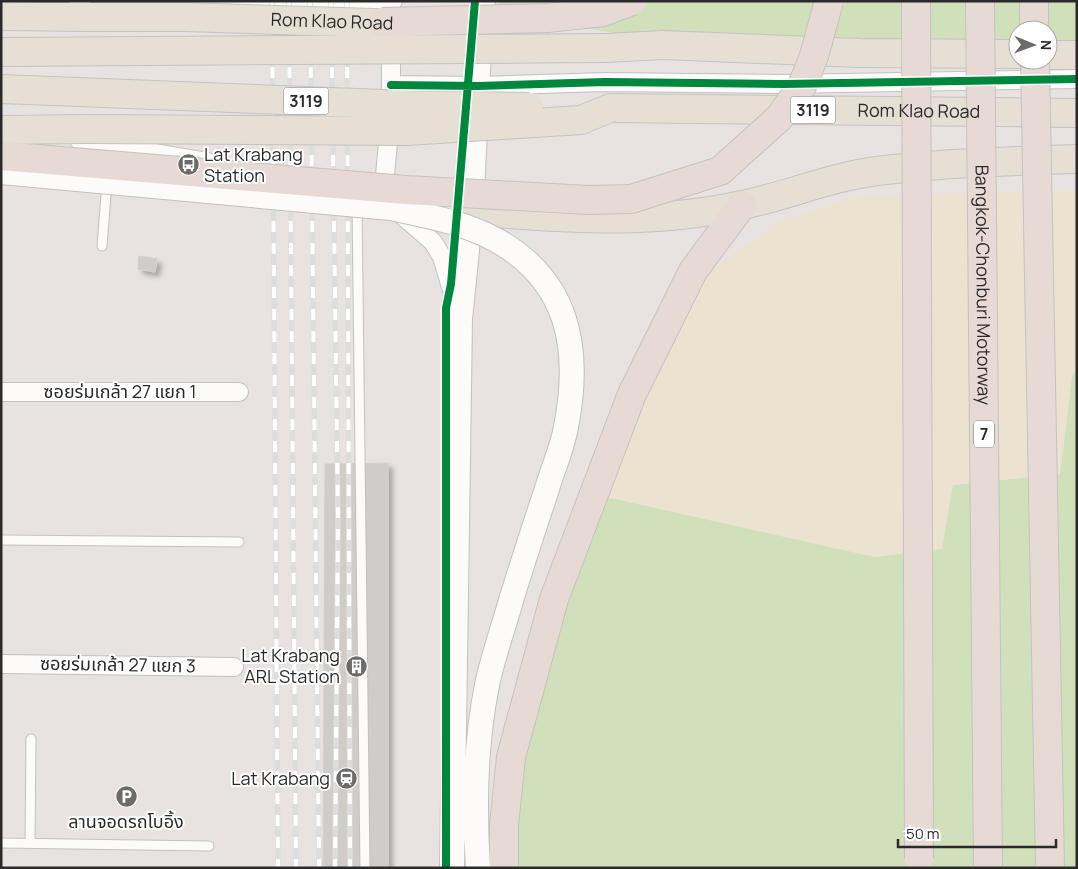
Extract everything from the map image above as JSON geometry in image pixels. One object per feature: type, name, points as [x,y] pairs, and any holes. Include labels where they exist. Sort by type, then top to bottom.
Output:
[{"type":"highway","points":[[388,8],[547,18],[603,12],[632,1]]},
{"type":"highway","points":[[1,156],[406,190],[589,200],[631,199],[720,171],[779,118],[802,86],[814,56],[829,1]]},
{"type":"highway","points":[[916,1],[920,863]]},
{"type":"highway","name":"Bangkok-Chonburi Motorway","points":[[980,1],[988,868]]},
{"type":"highway","points":[[1034,1],[1034,20]]},
{"type":"highway","points":[[1035,70],[1050,868]]},
{"type":"highway","points":[[504,868],[504,825],[511,757],[554,599],[632,394],[693,271],[742,205]]},
{"type":"main road","points":[[452,868],[460,320],[471,210],[483,1]]},
{"type":"main road","name":"Rom Klao Road","points":[[1,16],[185,16],[388,8],[535,35],[663,45],[859,53],[1008,54]]},
{"type":"main road","name":"Rom Klao Road","points":[[1,52],[606,48],[663,45]]},
{"type":"main road","points":[[1058,55],[1077,55]]},
{"type":"main road","name":"Rom Klao Road","points":[[1,88],[409,106],[1016,113],[1077,112]]},
{"type":"main road","name":"Rom Klao Road","points":[[1,131],[96,129],[407,131],[581,120],[610,108]]},
{"type":"main road","points":[[471,210],[552,218],[599,219],[674,215],[742,205],[844,177],[878,171],[1012,161],[1077,159]]},
{"type":"main road","points":[[1,172],[391,208],[448,220],[496,240],[523,259],[552,289],[565,320],[572,355],[571,394],[566,429],[512,597],[487,685],[478,752],[475,822],[478,868]]},
{"type":"street","points":[[78,1],[388,8],[391,85],[383,198]]},
{"type":"street","points":[[391,85],[478,86],[605,82],[784,84],[1077,79]]},
{"type":"street","points":[[1,131],[110,144],[289,176],[383,198],[471,210]]},
{"type":"street","points":[[357,215],[383,198]]},
{"type":"street","points":[[383,198],[433,242],[442,257],[460,320]]},
{"type":"street","name":"ซอยร่มเกล้า 27 แยก 1","points":[[1,392],[239,392]]},
{"type":"street","name":"ซอยร่มเกล้า 27 แยก 3","points":[[1,664],[234,667]]},
{"type":"lane","points":[[102,246],[110,144]]},
{"type":"lane","points":[[357,193],[365,868]]},
{"type":"lane","points":[[1,540],[239,542]]},
{"type":"lane","points":[[30,843],[31,739]]},
{"type":"lane","points":[[1,843],[209,846]]},
{"type":"green space","points":[[499,1],[1077,1],[1077,45],[1058,46],[1058,20],[1008,20],[1008,46],[640,37],[490,13]]},
{"type":"green space","points":[[1077,368],[1077,868],[510,868],[523,733],[602,496],[875,557],[953,485],[1060,474],[1072,376]]},
{"type":"sand","points":[[1077,190],[1077,368],[1072,376],[1060,474],[953,485],[942,549],[875,557],[602,496],[705,275],[778,222],[859,196]]},
{"type":"building","points":[[139,256],[157,259],[155,272],[138,269]]},
{"type":"building","name":"Lat Krabang ARL Station","points":[[388,463],[388,868],[323,868],[325,464]]},
{"type":"railway","points":[[272,1],[278,868]]},
{"type":"railway","points":[[289,1],[296,868]]},
{"type":"railway","points":[[310,1],[319,868]]},
{"type":"railway","points":[[331,1],[338,519],[335,868]]},
{"type":"railway","points":[[347,1],[350,868]]},
{"type":"cycle path","points":[[446,868],[446,308],[451,284],[475,1]]},
{"type":"cycle path","points":[[391,85],[478,86],[605,82],[784,84],[1077,79]]},
{"type":"place","name":"Lat Krabang Station","points":[[188,165]]},
{"type":"place","name":"Lat Krabang ARL Station","points":[[356,666]]},
{"type":"place","name":"Lat Krabang","points":[[346,779]]},
{"type":"place","name":"ลานจอดรถโบอิ้ง","points":[[126,797]]}]
